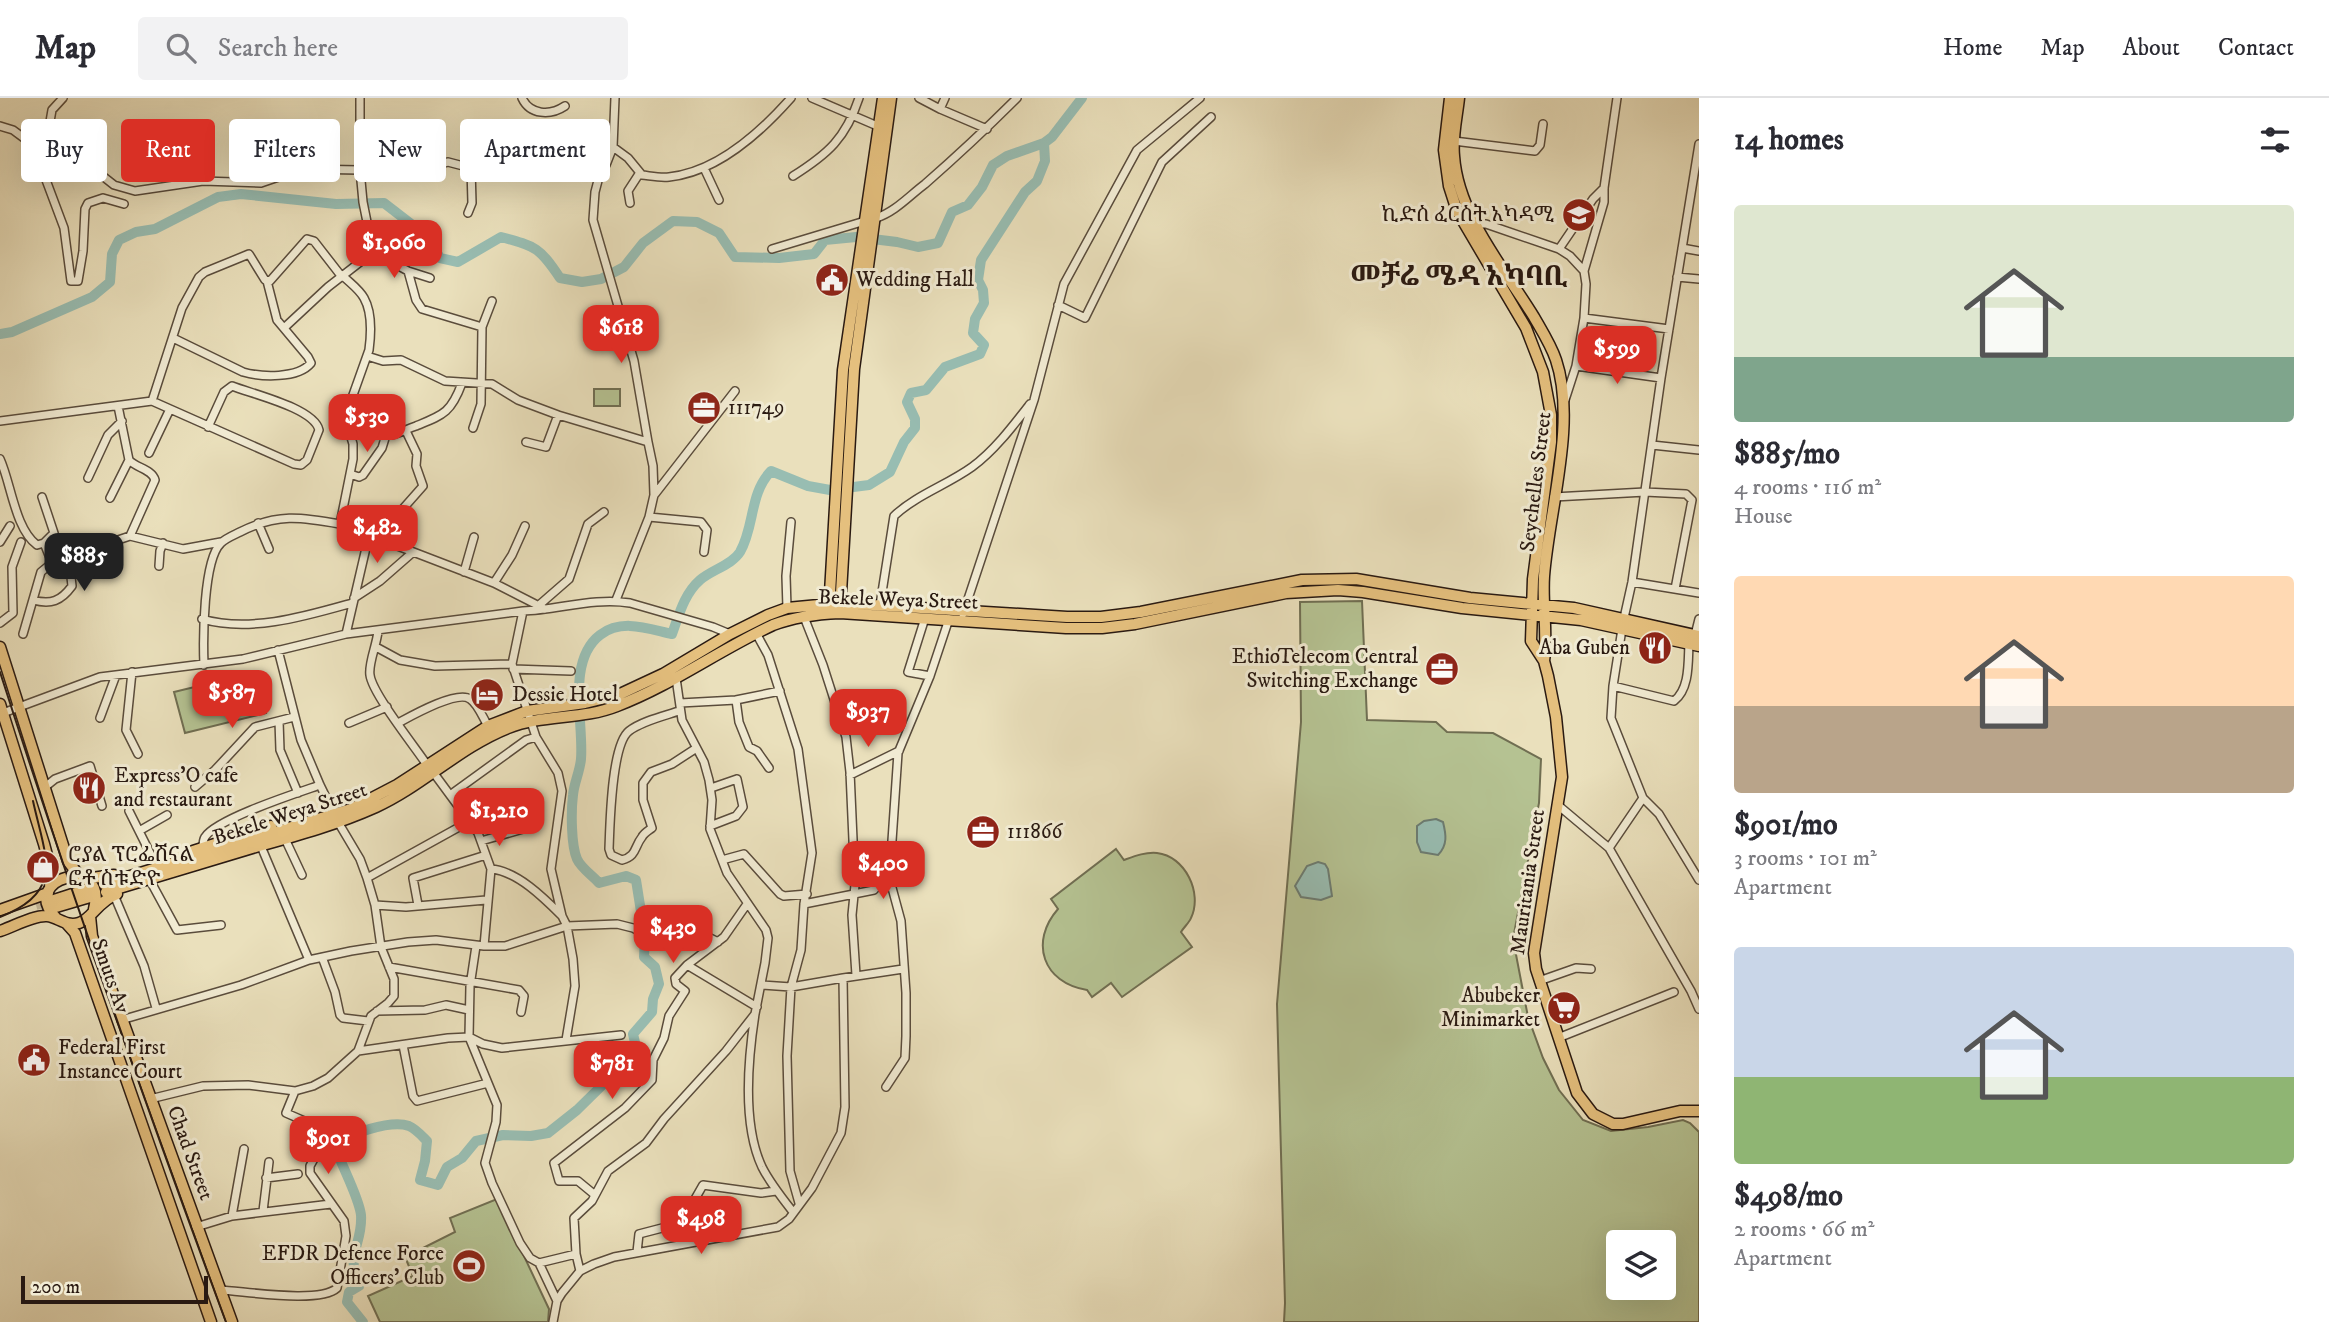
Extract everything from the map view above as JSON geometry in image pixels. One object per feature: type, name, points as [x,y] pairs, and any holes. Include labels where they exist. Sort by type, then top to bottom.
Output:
[{"type":"main road","points":[[816,604],[835,584],[846,493],[854,369],[882,128],[883,98]]},
{"type":"main road","points":[[882,128],[891,98]]},
{"type":"main road","name":"Seychelles Street","points":[[1450,98],[1445,130],[1445,164],[1457,211],[1469,224],[1548,342],[1559,371],[1565,400],[1564,428],[1544,580],[1545,616]]},
{"type":"main road","name":"Seychelles Street","points":[[1459,98],[1454,157],[1469,224],[1526,328],[1536,350],[1548,391],[1550,442],[1533,579],[1532,615]]},
{"type":"main road","points":[[835,608],[834,498],[843,370],[867,242]]},
{"type":"main road","points":[[1067,623],[1140,612],[1279,583],[1356,579],[1480,599],[1545,603],[1695,640]]},
{"type":"main road","points":[[835,584],[860,605]]},
{"type":"main road","name":"Bekele Weya Street","points":[[108,890],[376,807],[430,769],[529,716],[616,707],[676,678],[756,633],[786,620],[835,608],[926,618],[948,619],[963,615],[1102,628],[1302,591],[1363,592],[1462,608],[1623,624]]},
{"type":"main road","points":[[582,709],[646,683],[730,634],[786,608],[816,604],[835,608],[880,605],[963,615]]},
{"type":"main road","name":"Mauritania Street","points":[[1532,615],[1531,640],[1544,661]]},
{"type":"main road","name":"Mauritania Street","points":[[1545,616],[1544,661],[1556,717],[1562,777],[1534,953],[1539,981],[1577,1093],[1583,1104],[1602,1120],[1623,1124],[1680,1111],[1698,1110]]},
{"type":"main road","points":[[0,647],[68,861],[94,893],[91,913]]},
{"type":"main road","points":[[1,708],[5,734],[49,864],[52,897]]},
{"type":"main road","points":[[430,769],[488,726],[529,716]]},
{"type":"main road","points":[[0,910],[52,897],[105,877],[285,822],[300,829],[287,843],[263,851],[152,884],[108,890],[101,902],[78,923],[62,922],[47,916],[0,931]]},
{"type":"main road","points":[[62,922],[50,910],[47,902],[63,877],[86,885]]},
{"type":"main road","points":[[0,916],[37,909],[0,925]]},
{"type":"main road","name":"Chad Street","points":[[91,913],[92,936],[232,1322]]},
{"type":"main road","name":"Smuts Av","points":[[62,922],[75,933],[211,1322]]},
{"type":"street","points":[[50,119],[52,110],[63,98]]},
{"type":"street","points":[[360,98],[360,119]]},
{"type":"street","points":[[522,98],[526,105],[541,113],[550,113],[565,106]]},
{"type":"street","points":[[610,156],[613,147],[615,98]]},
{"type":"street","points":[[639,174],[667,178],[704,168],[755,134],[791,98]]},
{"type":"street","points":[[812,98],[882,128]]},
{"type":"street","points":[[793,176],[836,144],[853,116],[859,98]]},
{"type":"street","points":[[919,98],[987,129]]},
{"type":"street","points":[[940,109],[945,98]]},
{"type":"street","points":[[772,248],[870,220],[901,204],[987,129],[1017,98]]},
{"type":"street","points":[[963,615],[1034,400],[1064,284],[1137,150],[1200,98]]},
{"type":"street","points":[[1565,400],[1577,366],[1584,318],[1584,271],[1604,202],[1618,98]]},
{"type":"street","points":[[1058,305],[1085,318],[1162,162],[1211,117]]},
{"type":"street","points":[[1454,141],[1535,152],[1540,145],[1544,124]]},
{"type":"street","points":[[0,126],[21,136]]},
{"type":"street","points":[[1699,144],[1696,178],[1688,203],[1661,378],[1632,582],[1613,686],[1611,718],[1643,797],[1659,814],[1699,880]]},
{"type":"street","points":[[613,147],[631,161],[639,174]]},
{"type":"street","points":[[704,168],[719,200]]},
{"type":"street","points":[[107,179],[114,184],[135,191],[203,181],[227,180],[253,184],[302,169],[354,170]]},
{"type":"street","points":[[630,203],[628,191],[639,174]]},
{"type":"street","points":[[47,182],[64,228],[71,281],[78,281],[85,209],[88,203],[103,198],[124,204]]},
{"type":"street","points":[[361,182],[373,252]]},
{"type":"street","points":[[468,213],[472,182]]},
{"type":"street","points":[[598,182],[593,220],[637,374],[653,466],[654,495],[649,517],[616,600]]},
{"type":"street","points":[[1559,250],[1593,199],[1604,188]]},
{"type":"street","points":[[1688,203],[1699,204]]},
{"type":"street","points":[[1469,224],[1486,223],[1559,250],[1577,262],[1584,271]]},
{"type":"street","points":[[267,281],[275,276],[307,239],[314,241],[342,276],[360,292],[367,305],[370,342],[348,409],[347,424],[353,459],[340,524]]},
{"type":"street","points":[[1682,248],[1699,251]]},
{"type":"street","points":[[373,252],[408,271],[430,278]]},
{"type":"street","points":[[284,328],[373,252]]},
{"type":"street","points":[[152,401],[182,308],[201,274],[249,254],[267,281],[274,313],[308,357],[310,365],[290,373],[264,376],[243,372],[173,338]]},
{"type":"street","points":[[408,271],[422,309],[482,327]]},
{"type":"street","points":[[1677,277],[1699,279]]},
{"type":"street","points":[[473,428],[481,404],[482,327],[492,301]]},
{"type":"street","points":[[1584,318],[1669,329]]},
{"type":"street","points":[[367,356],[383,361],[401,360],[441,380],[492,384],[518,400],[558,415],[648,442]]},
{"type":"street","points":[[1577,366],[1661,378]]},
{"type":"street","points":[[351,435],[386,435],[406,431],[440,416],[458,394],[462,383]]},
{"type":"street","points":[[0,421],[152,401],[208,427],[294,464],[301,465],[307,460],[319,430],[313,420],[292,407],[232,386],[224,392],[208,427]]},
{"type":"street","points":[[654,495],[735,391]]},
{"type":"street","points":[[880,605],[894,516],[973,467],[988,454],[1034,400]]},
{"type":"street","points":[[118,406],[129,460],[152,473],[155,480],[130,536]]},
{"type":"street","points":[[149,453],[170,409]]},
{"type":"street","points":[[526,442],[547,447],[558,415]]},
{"type":"street","points":[[88,478],[108,435],[122,421]]},
{"type":"street","points":[[346,634],[375,517],[400,512],[423,486],[416,466],[417,454],[406,431]]},
{"type":"street","points":[[351,474],[359,477],[363,475],[382,449],[386,435]]},
{"type":"street","points":[[1652,445],[1699,450]]},
{"type":"street","points":[[0,459],[23,525],[35,544],[44,544],[54,533],[42,498]]},
{"type":"street","points":[[110,498],[129,460]]},
{"type":"street","points":[[1554,497],[1645,492],[1686,494],[1692,500],[1675,589]]},
{"type":"street","points":[[538,606],[569,579],[587,524],[604,512]]},
{"type":"street","points":[[95,557],[118,540],[130,536],[188,549],[222,542],[258,523],[281,517],[308,518],[340,524],[412,554],[494,583],[548,610]]},
{"type":"street","points":[[649,517],[701,522],[707,530],[704,552]]},
{"type":"street","points":[[258,523],[269,549]]},
{"type":"street","points":[[786,608],[791,523]]},
{"type":"street","points":[[0,542],[10,526]]},
{"type":"street","points":[[494,583],[512,555],[525,526]]},
{"type":"street","points":[[464,572],[474,537]]},
{"type":"street","points":[[0,623],[13,613],[12,567],[21,542]]},
{"type":"street","points":[[204,665],[202,619],[214,559],[222,542]]},
{"type":"street","points":[[159,566],[159,551],[163,543]]},
{"type":"street","points":[[44,544],[52,563]]},
{"type":"street","points":[[202,619],[218,623],[260,623],[319,613],[353,600],[412,554]]},
{"type":"street","points":[[23,634],[41,572],[52,563]]},
{"type":"street","points":[[33,600],[55,602],[72,586],[70,568],[52,563]]},
{"type":"street","points":[[1632,582],[1699,593]]},
{"type":"street","points":[[1,708],[20,707],[93,679],[204,665],[346,634],[548,610],[584,603],[616,600],[684,618],[730,634]]},
{"type":"street","points":[[523,611],[513,666],[536,737],[558,773],[562,791],[551,869],[562,916],[568,926],[575,986],[566,1040]]},
{"type":"street","points":[[804,617],[846,737],[850,775],[854,895],[852,915],[856,975]]},
{"type":"street","points":[[926,618],[908,672],[930,676]]},
{"type":"street","points":[[886,1087],[905,1058],[906,993],[901,921],[890,870],[894,787],[899,751],[930,676],[948,619]]},
{"type":"street","points":[[1613,686],[1674,701],[1678,699],[1684,689],[1699,619]]},
{"type":"street","points":[[378,631],[369,671],[370,678],[430,769],[470,821],[491,869],[480,946],[470,981],[469,1010],[469,1037],[497,1105],[485,1163],[520,1243],[530,1258],[539,1263],[556,1301]]},
{"type":"street","points":[[756,633],[768,655],[798,749],[812,853],[804,904],[801,950],[791,988],[787,1056],[789,1156],[791,1179],[799,1203]]},
{"type":"street","points":[[376,647],[400,660],[435,666],[513,666],[571,671]]},
{"type":"street","points":[[150,1099],[202,1086],[223,1084],[248,1084],[295,1091],[328,1078],[358,1051],[368,1021],[388,1003],[396,989],[381,947],[375,905],[367,878],[360,859],[320,785],[294,717],[278,650]]},
{"type":"street","points":[[132,673],[126,730],[138,754]]},
{"type":"street","points":[[100,718],[116,675]]},
{"type":"street","points":[[676,678],[685,730],[704,762],[711,788],[710,826],[722,860],[727,873],[768,938],[750,1047],[751,1126],[754,1147],[762,1168],[793,1212]]},
{"type":"street","points":[[695,749],[647,777],[642,792],[652,828],[642,835],[636,852],[626,860],[611,855],[612,786],[621,742],[630,730],[680,707],[780,691]]},
{"type":"street","points":[[398,723],[452,698],[464,696],[473,701],[488,726]]},
{"type":"street","points":[[736,700],[739,722],[749,747],[757,751],[769,768]]},
{"type":"street","points":[[349,723],[387,707]]},
{"type":"street","points":[[195,787],[215,770],[255,727],[294,717]]},
{"type":"street","points":[[279,721],[280,750],[298,793]]},
{"type":"street","points":[[450,795],[526,740],[536,737]]},
{"type":"street","points":[[850,775],[899,751]]},
{"type":"street","points":[[45,787],[55,779],[90,766],[102,806]]},
{"type":"street","points":[[710,826],[736,816],[743,803],[737,779],[711,788]]},
{"type":"street","points":[[203,848],[205,836],[244,812],[320,785]]},
{"type":"street","points":[[1609,848],[1643,797]]},
{"type":"street","points":[[1559,806],[1609,848],[1699,1009]]},
{"type":"street","points":[[129,811],[155,863]]},
{"type":"street","points":[[139,831],[167,815]]},
{"type":"street","points":[[367,878],[470,821]]},
{"type":"street","points":[[481,841],[530,827]]},
{"type":"street","points":[[287,843],[302,875]]},
{"type":"street","points":[[263,851],[309,960]]},
{"type":"street","points":[[722,860],[744,854],[782,896],[807,894]]},
{"type":"street","points":[[418,905],[413,878],[486,855]]},
{"type":"street","points":[[491,869],[503,871],[515,878],[562,916]]},
{"type":"street","points":[[804,904],[874,890],[890,870]]},
{"type":"street","points":[[152,884],[177,930],[221,925]]},
{"type":"street","points":[[108,890],[144,966],[156,1008]]},
{"type":"street","points":[[375,905],[406,907],[486,900]]},
{"type":"street","points":[[595,1195],[578,1181],[559,1181],[554,1163],[625,1108],[652,1080],[653,1060],[664,1038],[669,1016],[685,991],[676,984],[675,978],[687,965],[729,932],[747,904]]},
{"type":"street","points":[[121,1020],[241,985],[309,960],[408,942],[436,940],[480,946],[505,946],[568,926],[624,924],[660,942],[702,932],[718,942]]},
{"type":"street","points":[[322,957],[340,1015],[343,1018],[368,1021]]},
{"type":"street","points":[[687,965],[756,1010]]},
{"type":"street","points":[[389,967],[519,990],[524,996],[521,1012]]},
{"type":"street","points":[[1539,981],[1576,968],[1591,970]]},
{"type":"street","points":[[762,985],[791,988],[903,969]]},
{"type":"street","points":[[553,1322],[556,1301],[580,1271],[614,1257],[783,1224],[822,1172],[841,1133],[844,1120],[844,978]]},
{"type":"street","points":[[1558,1038],[1674,992]]},
{"type":"street","points":[[376,1011],[425,1010],[446,1005],[469,1010]]},
{"type":"street","points":[[580,1271],[574,1218],[592,1201],[608,1171],[646,1143],[664,1119],[726,1051],[756,1010]]},
{"type":"street","points":[[358,1051],[469,1037],[483,1044],[502,1048],[621,1035]]},
{"type":"street","points":[[403,1045],[413,1096],[417,1101],[488,1083]]},
{"type":"street","points":[[295,1091],[286,1113],[309,1123]]},
{"type":"street","points":[[220,1290],[284,1296],[334,1291],[337,1288],[346,1236],[344,1221],[313,1180],[309,1169],[320,1148]]},
{"type":"street","points":[[232,1216],[244,1149]]},
{"type":"street","points":[[263,1211],[269,1162]]},
{"type":"street","points":[[266,1178],[298,1174]]},
{"type":"street","points":[[637,1252],[639,1234],[689,1221],[695,1199],[703,1185],[761,1194],[776,1191]]},
{"type":"street","points":[[196,1227],[232,1216],[331,1204]]},
{"type":"street","points":[[539,1263],[576,1254]]},
{"type":"green space","points":[[594,389],[620,389],[620,406],[594,406]]},
{"type":"green space","points":[[1362,601],[1367,720],[1436,722],[1447,732],[1493,733],[1541,759],[1539,803],[1513,939],[1528,1017],[1543,1058],[1559,1090],[1583,1120],[1611,1131],[1683,1120],[1699,1132],[1699,1322],[1284,1322],[1277,1004],[1301,722],[1300,602]]},
{"type":"green space","points":[[256,672],[266,713],[185,733],[174,692]]},
{"type":"green space","points":[[1116,849],[1124,860],[1157,853],[1176,861],[1183,868],[1193,887],[1195,898],[1191,918],[1181,932],[1192,947],[1122,997],[1111,983],[1092,997],[1087,990],[1072,986],[1051,970],[1045,959],[1044,935],[1058,909],[1051,899]]},
{"type":"green space","name":"EFDR Defence Force Officers' Club","points":[[497,1199],[549,1309],[548,1322],[380,1322],[368,1296],[413,1276],[405,1257],[455,1232],[450,1218]]},
{"type":"water","points":[[1436,819],[1443,822],[1445,843],[1438,855],[1421,852],[1417,842],[1417,826],[1424,821]]},
{"type":"water","points":[[1318,862],[1325,864],[1328,869],[1332,896],[1321,900],[1301,897],[1295,886],[1307,866]]},
{"type":"waterway","points":[[363,1322],[347,1302],[349,1292],[359,1286],[354,1257],[361,1215],[335,1146],[370,1129],[392,1125],[409,1126],[427,1141],[420,1180],[438,1185],[447,1167],[462,1158],[476,1141],[503,1135],[531,1136],[548,1133],[577,1110],[637,1051],[633,1034],[652,1012],[653,999],[659,984],[655,967],[644,957],[645,937],[636,880],[626,876],[599,883],[584,869],[575,853],[572,802],[581,759],[580,676],[583,660],[590,646],[600,635],[617,627],[636,626],[672,634],[694,586],[740,552],[748,532],[755,500],[771,471],[808,486],[830,490],[869,485],[890,472],[904,442],[915,428],[915,419],[907,402],[911,393],[926,390],[945,367],[980,354],[984,345],[973,333],[975,319],[984,303],[983,290],[978,280],[981,260],[1025,192],[1037,181],[1045,161],[1044,143],[1052,137],[1082,98]]},
{"type":"waterway","points":[[0,334],[12,332],[92,297],[110,282],[112,254],[119,240],[136,232],[155,229],[218,197],[241,194],[336,204],[384,203],[428,237],[440,258],[458,262],[501,237],[530,246],[542,254],[560,278],[582,282],[601,279],[624,267],[643,243],[673,221],[697,222],[719,233],[735,257],[779,258],[814,254],[825,240],[856,237],[918,247],[938,243],[952,212],[968,205],[982,187],[993,165],[1007,156],[1044,143]]},
{"type":"tunnel","points":[[36,905],[54,900]]},
{"type":"tram line","points":[[0,672],[109,998],[226,1322]]},
{"type":"tram line","points":[[0,917],[21,907],[35,896],[43,884],[45,855],[33,801]]},
{"type":"place","name":"ኪድስ ፈርስት አካዳሚ","points":[[1579,215]]},
{"type":"place","name":"Wedding Hall","points":[[832,280]]},
{"type":"place","name":"111749","points":[[704,408]]},
{"type":"place","name":"Aba Guben","points":[[1655,648]]},
{"type":"place","name":"EthioTelecom Central Switching Exchange","points":[[1442,669]]},
{"type":"place","name":"Dessie Hotel","points":[[487,695]]},
{"type":"place","name":"Express'O cafe and restaurant","points":[[89,788]]},
{"type":"place","name":"111866","points":[[983,832]]},
{"type":"place","name":"ሮያል ፕሮፌሽናል ፎቶ ስቱድዮ","points":[[43,867]]},
{"type":"place","name":"Abubeker Minimarket","points":[[1564,1008]]},
{"type":"place","name":"Federal First Instance Court","points":[[34,1060]]},
{"type":"place","name":"EFDR Defence Force Officers' Club","points":[[469,1266]]},
{"type":"district","name":"መቻሬ ሜዳ አካባቢ","points":[[1459,276]]}]
